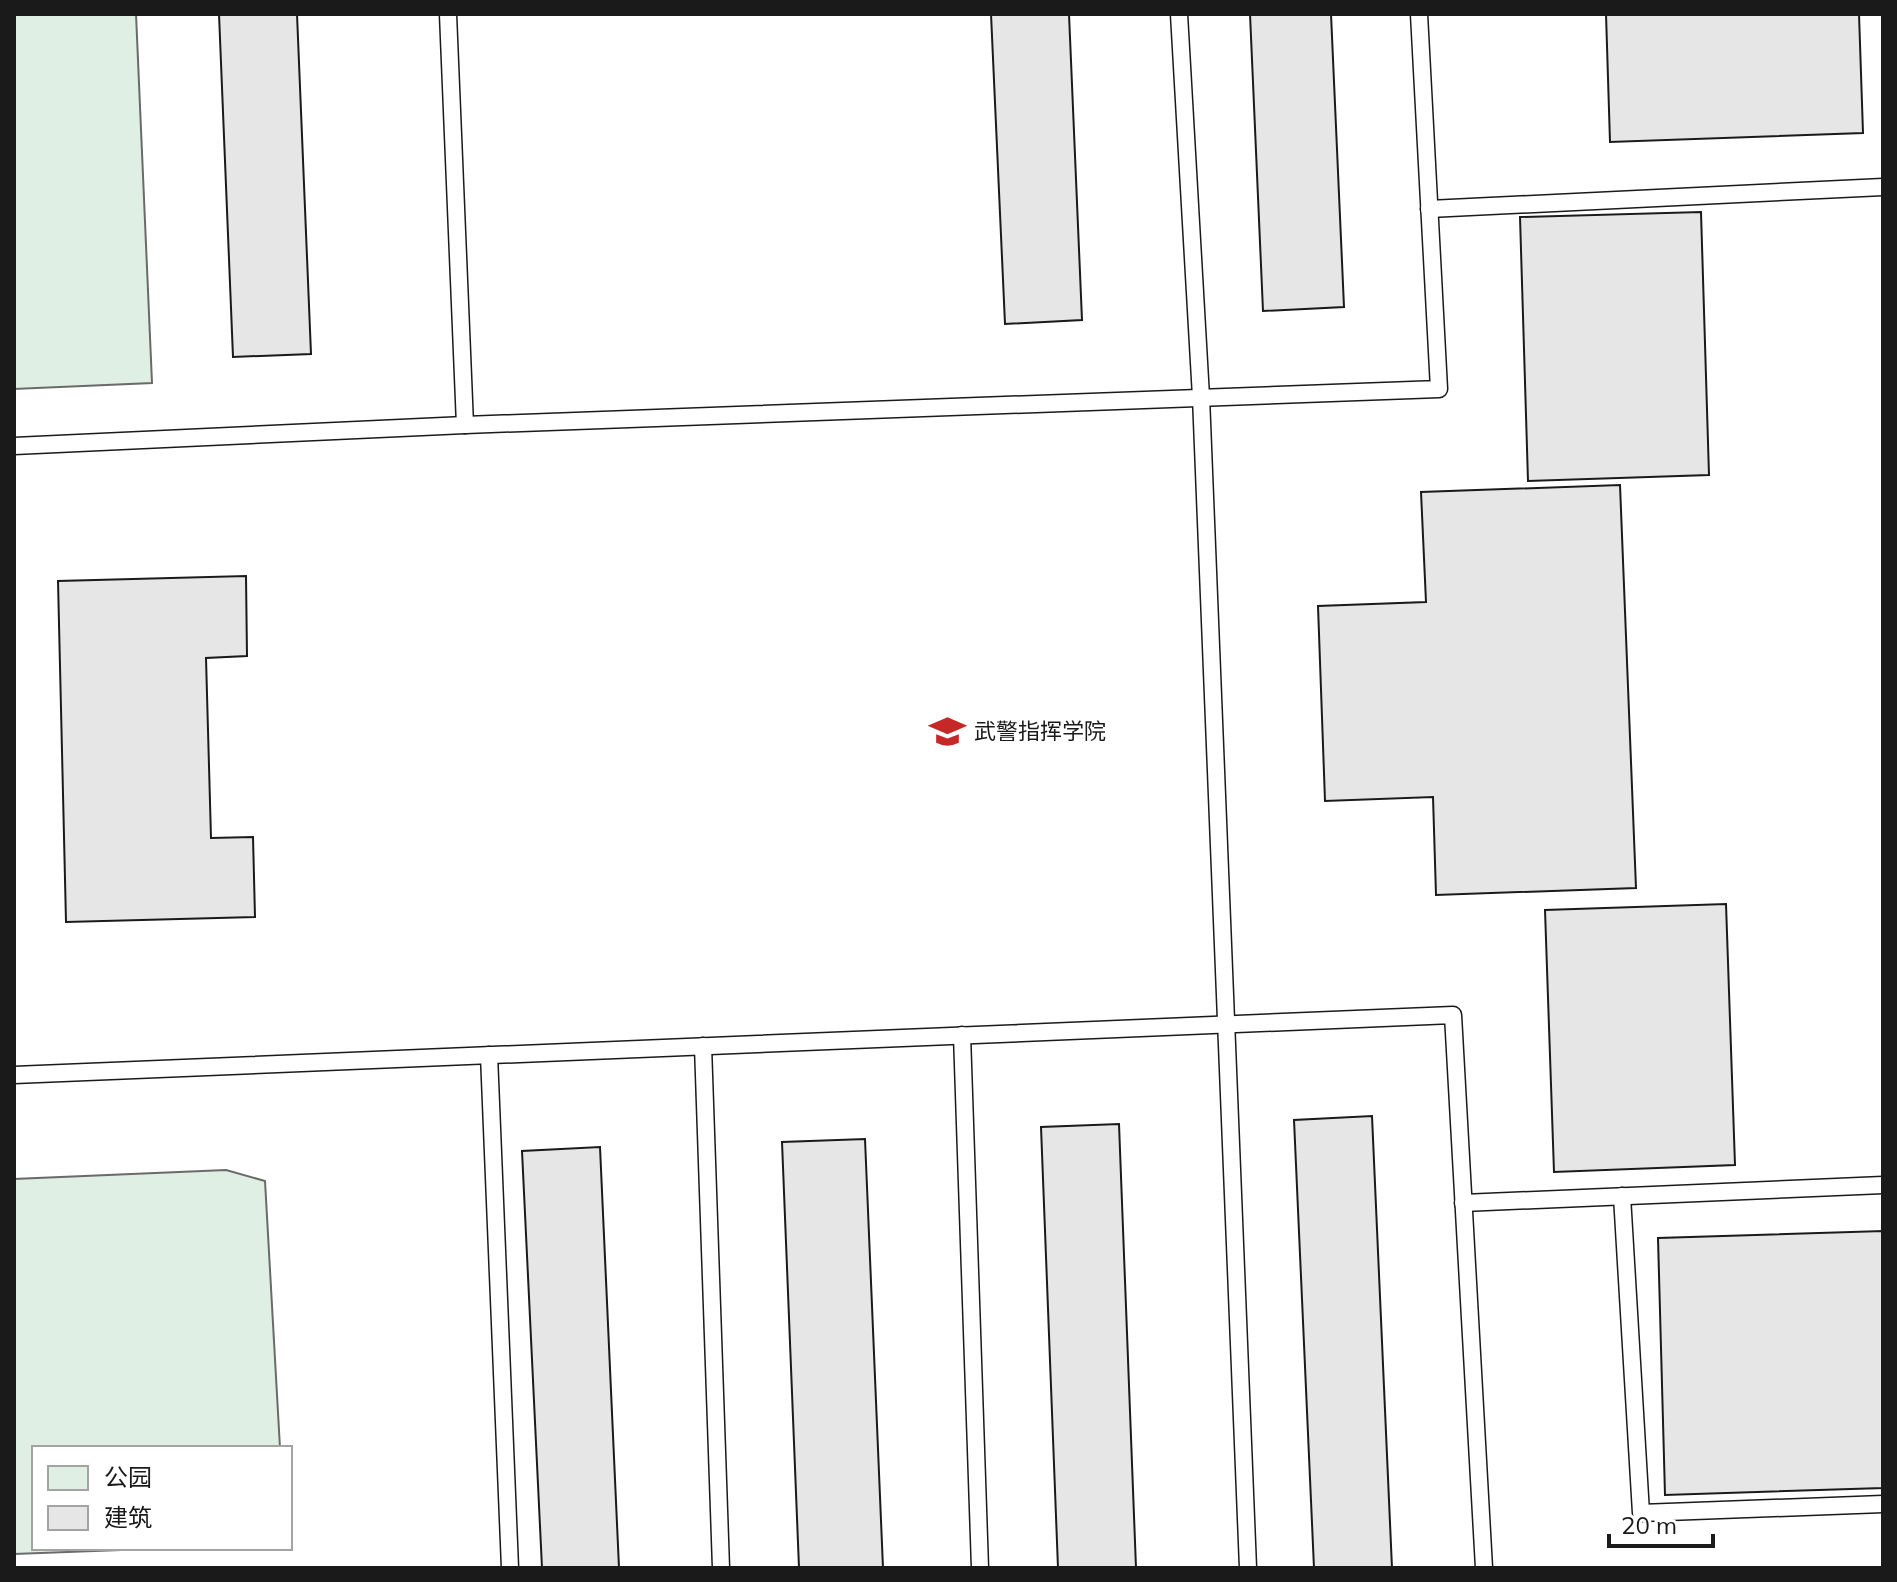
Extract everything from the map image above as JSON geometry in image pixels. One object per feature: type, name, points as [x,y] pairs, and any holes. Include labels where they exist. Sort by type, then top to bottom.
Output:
[{"type":"lane","points":[[448,14],[465,425]]},
{"type":"lane","points":[[1179,14],[1201,397],[1248,1568]]},
{"type":"lane","points":[[14,446],[465,425],[1439,389],[1419,14]]},
{"type":"lane","points":[[1429,209],[1883,187]]},
{"type":"lane","points":[[14,1075],[1453,1015],[1484,1568]]},
{"type":"lane","points":[[962,1035],[980,1568]]},
{"type":"lane","points":[[703,1046],[721,1568]]},
{"type":"lane","points":[[489,1055],[510,1568]]},
{"type":"lane","points":[[1463,1203],[1883,1185]]},
{"type":"lane","points":[[1622,1196],[1641,1513],[1883,1504]]},
{"type":"green space","points":[[14,14],[136,14],[152,383],[14,389]]},
{"type":"green space","points":[[226,1170],[265,1181],[280,1446],[32,1446],[32,1550],[122,1550],[14,1554],[14,1179]]},
{"type":"building","points":[[219,14],[297,14],[311,354],[233,357]]},
{"type":"building","points":[[991,14],[1069,14],[1082,320],[1005,324]]},
{"type":"building","points":[[1250,14],[1331,14],[1344,307],[1263,311]]},
{"type":"building","points":[[1606,14],[1859,14],[1863,133],[1610,142]]},
{"type":"building","points":[[1701,212],[1709,475],[1528,481],[1520,217]]},
{"type":"building","points":[[1620,485],[1636,888],[1436,895],[1433,797],[1325,801],[1318,606],[1426,602],[1421,492]]},
{"type":"building","points":[[246,576],[247,656],[206,658],[211,838],[253,837],[255,917],[66,922],[58,581]]},
{"type":"building","points":[[1726,904],[1735,1165],[1554,1172],[1545,910]]},
{"type":"building","points":[[1372,1116],[1392,1568],[1314,1568],[1294,1120]]},
{"type":"building","points":[[1119,1124],[1136,1568],[1058,1568],[1041,1127]]},
{"type":"building","points":[[865,1139],[883,1568],[799,1568],[782,1142]]},
{"type":"building","points":[[600,1147],[619,1568],[542,1568],[522,1151]]},
{"type":"building","points":[[1883,1231],[1883,1488],[1665,1495],[1658,1238]]},
{"type":"place","name":"武警指挥学院","points":[[948,731]]}]
